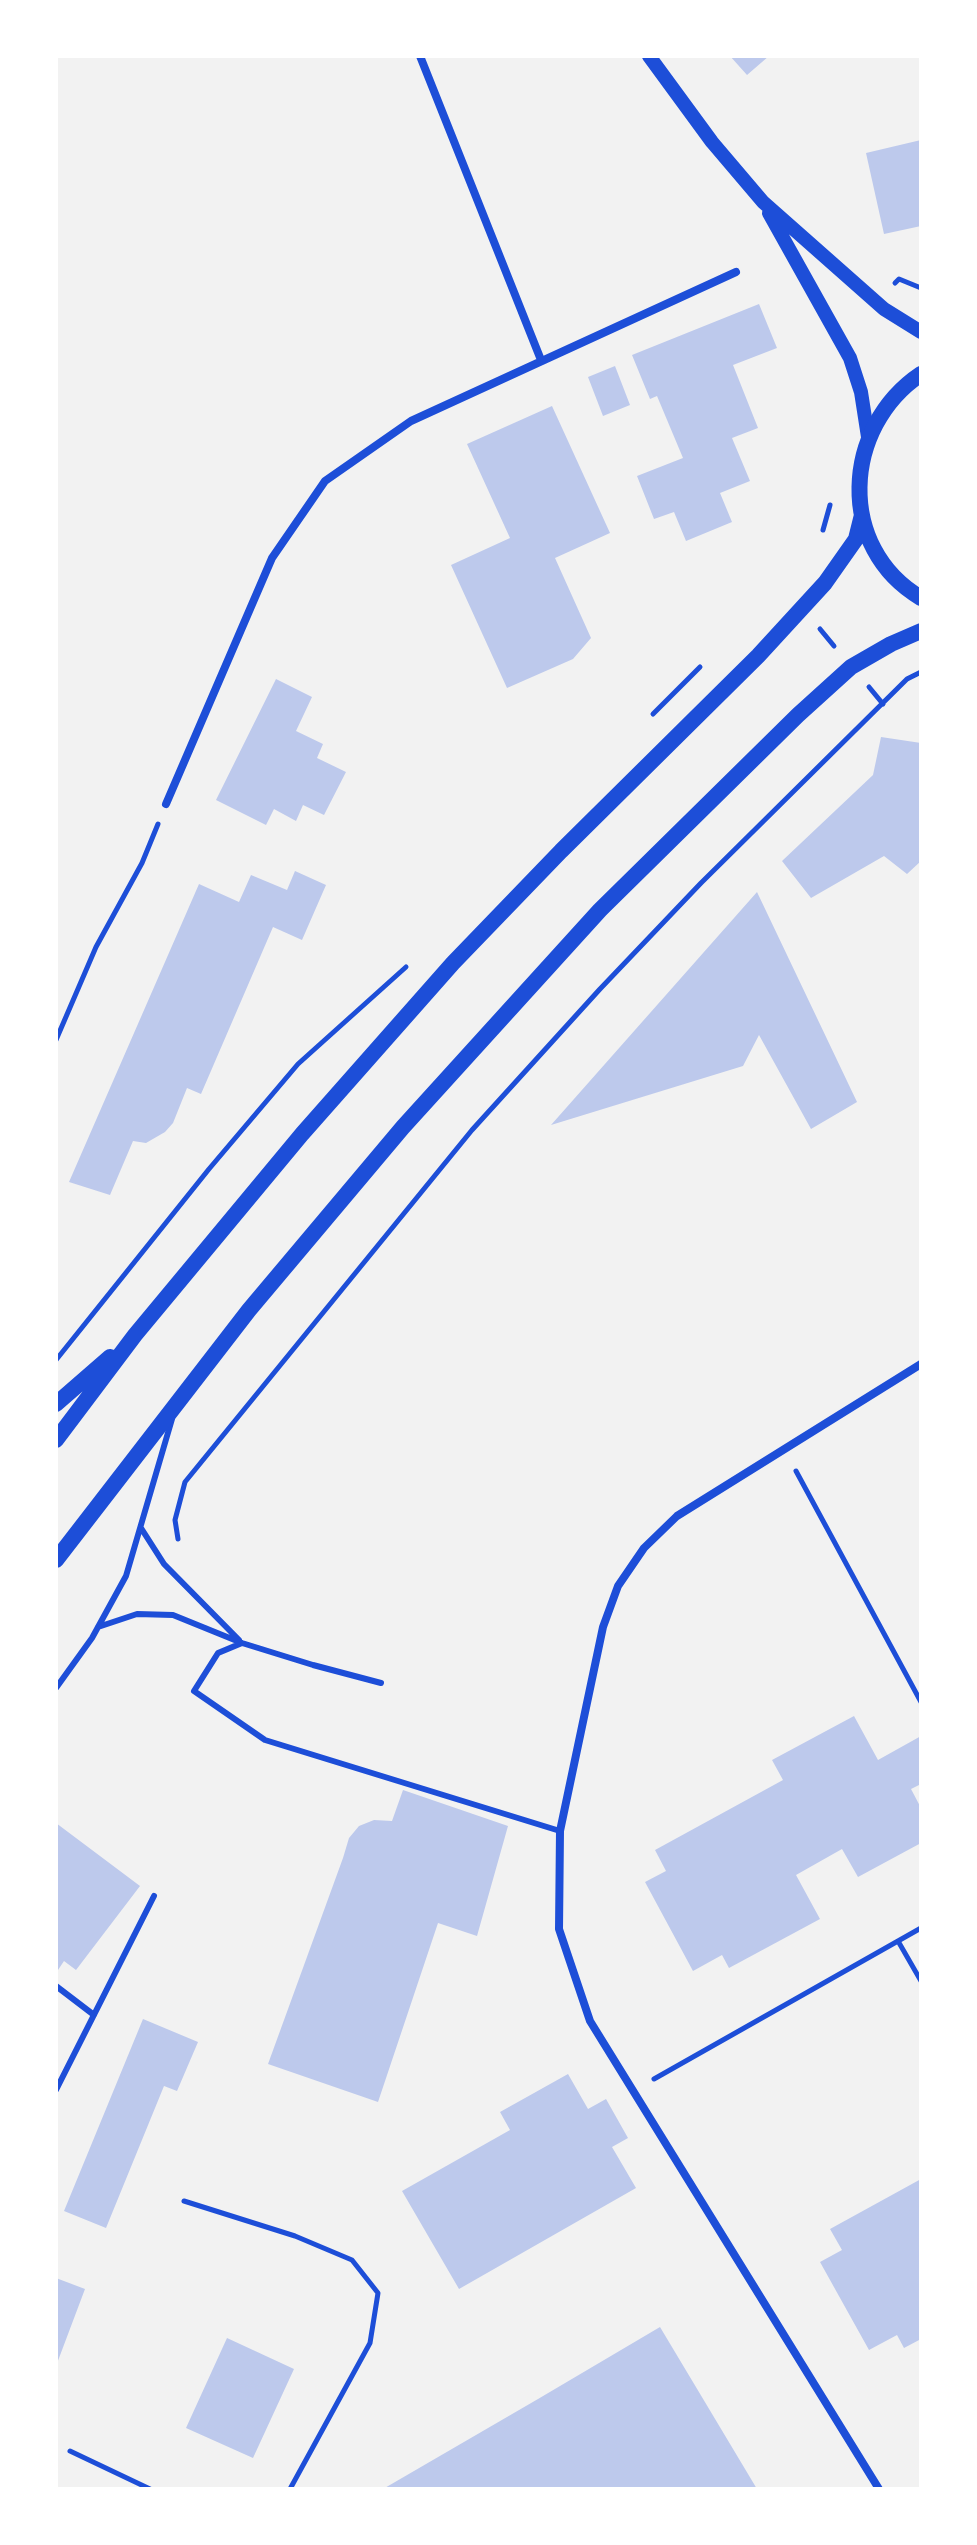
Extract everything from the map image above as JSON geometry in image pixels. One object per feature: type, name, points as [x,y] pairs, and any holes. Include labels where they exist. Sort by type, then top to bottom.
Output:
[{"type":"main road","points":[[921,374],[890,401],[868,437],[859,486],[862,515],[880,557],[895,577],[921,598]]},
{"type":"main road","points":[[56,1440],[135,1335],[311,1124],[453,963],[758,656],[817,592],[856,539],[862,515]]},
{"type":"main road","points":[[56,1560],[249,1310],[403,1127],[600,910],[851,667],[921,631]]},
{"type":"main road","points":[[56,1404],[135,1335]]},
{"type":"street","points":[[420,56],[541,360]]},
{"type":"street","points":[[649,56],[712,142],[763,202],[884,309],[921,332]]},
{"type":"street","points":[[763,202],[850,358],[861,392],[868,437]]},
{"type":"street","points":[[166,804],[272,558],[325,481],[411,421],[736,272]]},
{"type":"street","points":[[879,2489],[590,2021],[559,1929],[560,1831],[603,1627],[618,1586],[644,1548],[677,1516],[921,1364]]},
{"type":"lane","points":[[56,1688],[98,1627],[126,1576],[177,1403]]},
{"type":"lane","points":[[141,1528],[164,1564],[242,1643]]},
{"type":"lane","points":[[98,1627],[137,1614],[173,1615],[242,1643],[381,1683]]},
{"type":"lane","points":[[242,1643],[218,1653],[194,1691],[265,1740],[560,1831]]},
{"type":"lane","points":[[56,2090],[154,1896]]},
{"type":"lane","points":[[56,1986],[94,2015]]},
{"type":"path","points":[[899,279],[921,288]]},
{"type":"path","points":[[818,539],[831,502]]},
{"type":"path","points":[[645,722],[707,661]]},
{"type":"path","points":[[179,1540],[175,1520],[185,1482],[472,1130],[701,883],[907,679],[921,672]]},
{"type":"path","points":[[56,1040],[96,947],[142,863],[166,804]]},
{"type":"path","points":[[56,1360],[209,1169],[298,1064],[411,963]]},
{"type":"path","points":[[784,1448],[921,1702]]},
{"type":"path","points":[[634,2091],[921,1928]]},
{"type":"path","points":[[898,1941],[921,1981]]},
{"type":"path","points":[[184,2201],[295,2236],[352,2260],[378,2293],[370,2343],[290,2489]]},
{"type":"path","points":[[70,2451],[150,2489]]},
{"type":"building","points":[[730,56],[769,56],[747,75]]},
{"type":"building","points":[[921,140],[921,226],[884,234],[866,153]]},
{"type":"building","points":[[759,304],[777,348],[733,365],[758,428],[732,438],[750,481],[720,493],[732,522],[686,541],[674,512],[654,519],[637,476],[683,458],[657,396],[650,399],[632,355]]},
{"type":"building","points":[[615,366],[630,405],[603,416],[588,377]]},
{"type":"building","points":[[552,406],[610,533],[555,558],[591,638],[573,659],[507,688],[451,565],[510,538],[467,444]]},
{"type":"building","points":[[276,679],[312,697],[296,731],[323,744],[317,758],[346,772],[324,815],[303,805],[296,821],[274,809],[266,825],[216,800]]},
{"type":"building","points":[[881,737],[921,743],[921,861],[907,874],[884,856],[811,898],[782,861],[873,775]]},
{"type":"building","points":[[295,871],[326,885],[302,940],[273,927],[201,1094],[187,1088],[173,1123],[165,1132],[146,1143],[133,1141],[110,1195],[69,1182],[199,884],[239,902],[251,875],[287,890]]},
{"type":"building","points":[[757,892],[857,1102],[811,1129],[759,1035],[743,1066],[551,1125]]},
{"type":"building","points":[[854,1716],[878,1760],[921,1736],[921,1784],[911,1789],[921,1808],[921,1843],[858,1877],[842,1849],[796,1875],[820,1919],[729,1968],[722,1955],[693,1971],[645,1882],[666,1871],[655,1850],[783,1780],[772,1760]]},
{"type":"building","points":[[403,1790],[508,1826],[477,1936],[438,1923],[378,2102],[268,2064],[349,1838],[359,1826],[374,1820],[392,1821]]},
{"type":"building","points":[[56,1823],[140,1886],[76,1970],[64,1961],[56,1973]]},
{"type":"building","points":[[143,2019],[198,2042],[177,2091],[164,2086],[106,2228],[64,2211]]},
{"type":"building","points":[[568,2074],[588,2109],[606,2099],[628,2138],[612,2147],[636,2188],[459,2289],[402,2191],[510,2130],[500,2112]]},
{"type":"building","points":[[921,2179],[921,2339],[904,2348],[897,2335],[869,2350],[820,2262],[842,2250],[830,2229]]},
{"type":"building","points":[[56,2278],[85,2289],[56,2366]]},
{"type":"building","points":[[660,2327],[757,2489],[383,2489],[538,2399]]},
{"type":"building","points":[[227,2338],[294,2369],[253,2458],[186,2428]]}]
